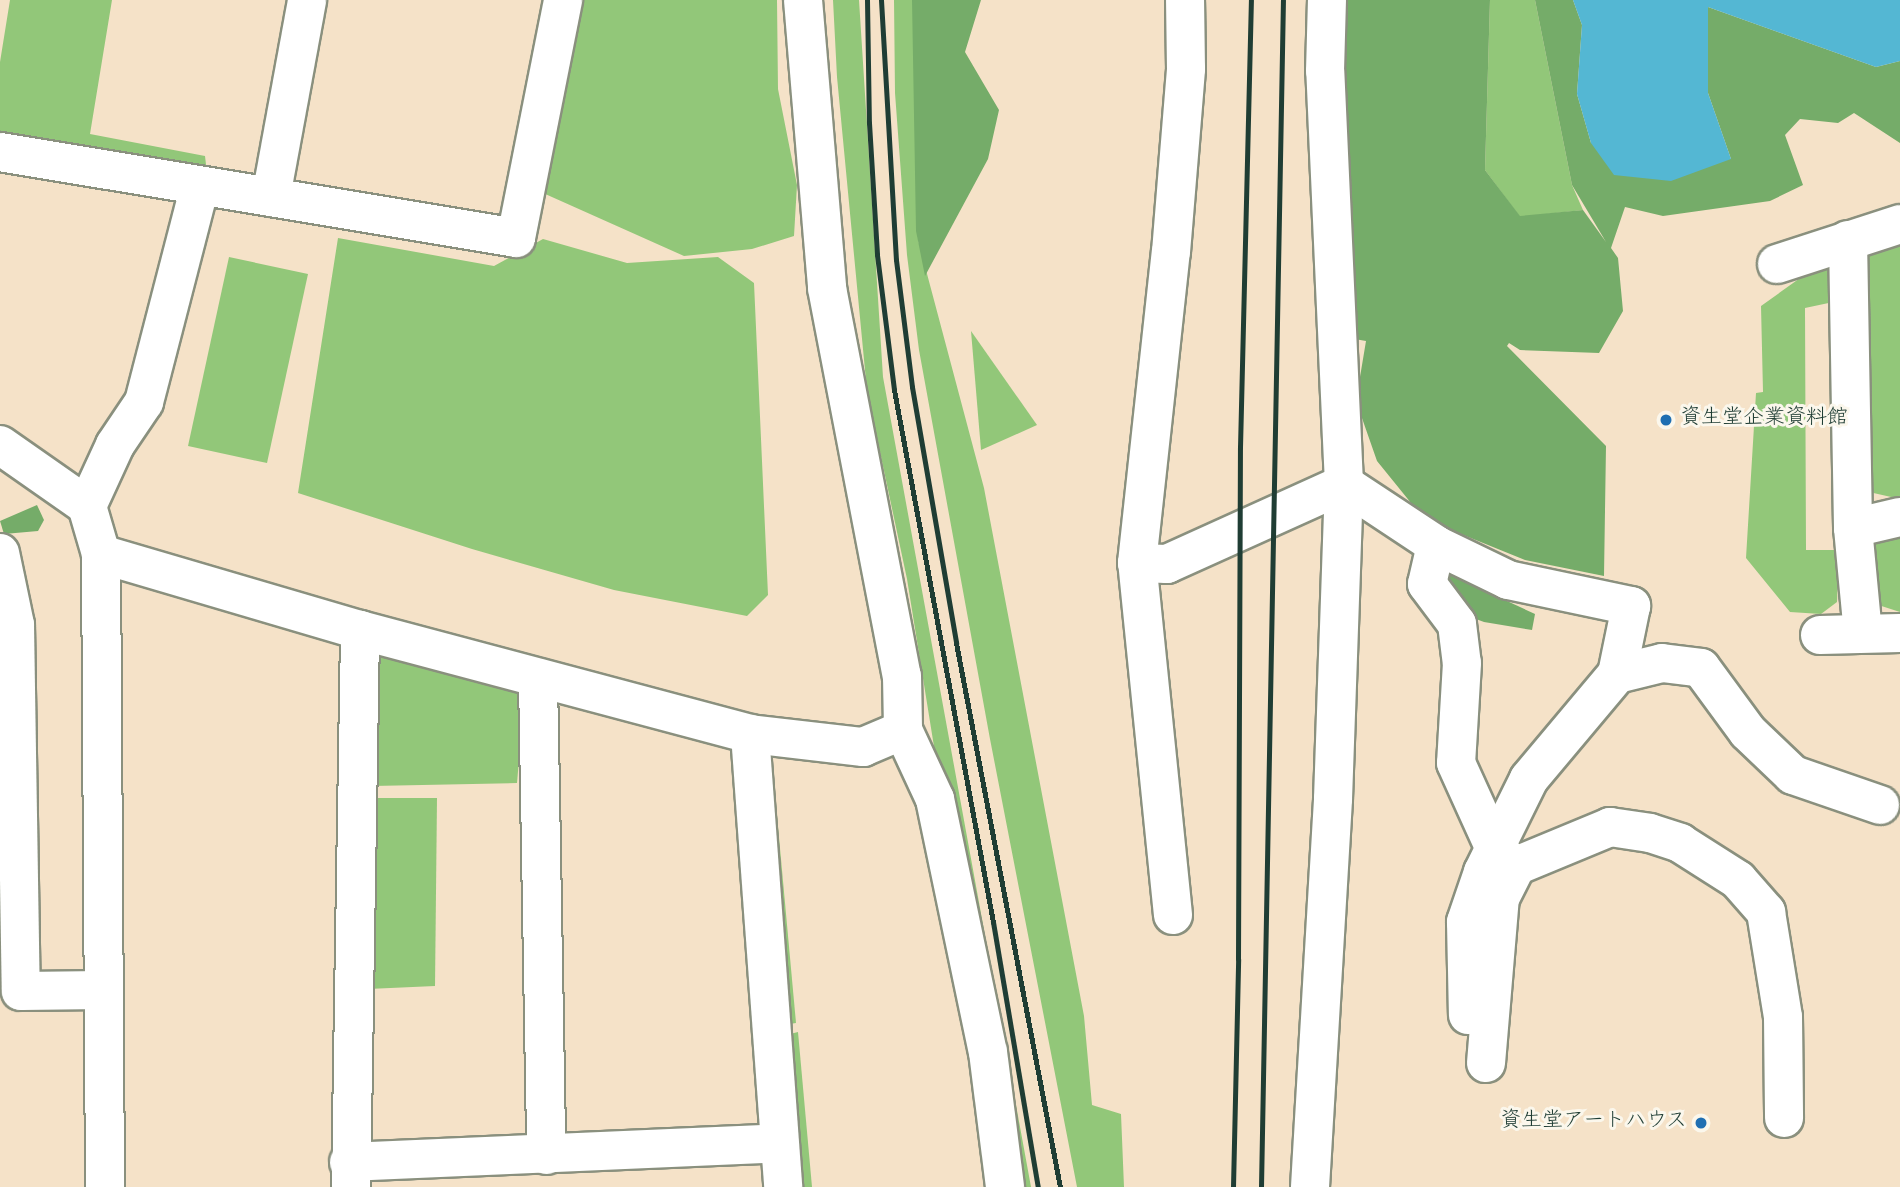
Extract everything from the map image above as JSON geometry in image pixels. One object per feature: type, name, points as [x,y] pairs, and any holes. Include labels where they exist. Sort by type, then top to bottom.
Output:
[{"type":"street","points":[[271,197],[307,0]]},
{"type":"street","points":[[0,152],[516,238],[563,0]]},
{"type":"street","points":[[803,0],[827,288],[902,676],[903,730],[935,799],[988,1052],[1005,1187]]},
{"type":"street","points":[[1173,915],[1137,563],[1173,226],[1186,69],[1185,0]]},
{"type":"street","points":[[1310,1187],[1333,799],[1344,484],[1325,71],[1327,0]]},
{"type":"street","points":[[87,506],[115,445],[144,402],[200,186]]},
{"type":"street","points":[[1777,264],[1900,224]]},
{"type":"street","points":[[1848,240],[1853,528],[1863,633]]},
{"type":"street","points":[[0,445],[87,506],[101,554],[105,1187]]},
{"type":"street","points":[[1137,563],[1167,564],[1344,484]]},
{"type":"street","points":[[1344,484],[1436,545],[1508,580],[1630,606],[1617,674],[1530,779],[1505,857],[1486,1063]]},
{"type":"street","points":[[1853,528],[1900,517]]},
{"type":"street","points":[[1436,545],[1427,583],[1457,624],[1462,663],[1456,763],[1505,857]]},
{"type":"street","points":[[0,553],[15,625],[21,991],[103,990]]},
{"type":"street","points":[[101,554],[360,630],[750,734],[863,747],[903,730]]},
{"type":"street","points":[[360,630],[350,1174],[547,1155],[779,1143]]},
{"type":"street","points":[[1820,635],[1900,633]]},
{"type":"street","points":[[1617,674],[1662,663],[1701,668],[1748,732],[1793,775],[1880,805]]},
{"type":"street","points":[[538,678],[547,1155]]},
{"type":"street","points":[[750,734],[783,1187]]},
{"type":"street","points":[[1468,1015],[1466,922],[1483,872],[1505,857],[1610,827],[1650,833],[1680,843],[1738,880],[1766,912],[1783,1017],[1784,1118]]},
{"type":"green space","points":[[10,0],[112,0],[90,134],[205,156],[207,173],[0,137],[0,62]]},
{"type":"green space","points":[[576,0],[777,0],[778,89],[797,185],[794,236],[752,249],[684,256],[543,193]]},
{"type":"green space","points":[[833,0],[859,0],[883,377],[1031,1187],[1013,1187],[946,821],[907,579],[867,391],[837,77]]},
{"type":"green space","points":[[894,0],[913,0],[918,240],[984,488],[1084,1016],[1092,1105],[1121,1114],[1124,1187],[1077,1187],[990,739],[919,350],[907,255],[895,93]]},
{"type":"green space","points":[[912,0],[981,0],[965,52],[999,110],[988,159],[925,276],[916,231]]},
{"type":"green space","points":[[1329,0],[1490,0],[1485,170],[1520,216],[1583,210],[1606,242],[1572,185],[1535,0],[1573,0],[1582,25],[1577,94],[1591,143],[1731,159],[1708,93],[1708,7],[1876,67],[1900,61],[1900,143],[1854,113],[1838,123],[1800,119],[1785,135],[1803,185],[1770,201],[1663,216],[1625,207],[1611,248],[1618,258],[1623,311],[1599,353],[1520,350],[1509,343],[1507,346],[1606,446],[1604,576],[1525,560],[1424,519],[1377,461],[1356,401],[1366,341],[1343,337]]},
{"type":"green space","points":[[1490,0],[1535,0],[1572,185],[1583,210],[1520,217],[1485,170]]},
{"type":"green space","points":[[1900,228],[1900,499],[1869,492],[1866,241]]},
{"type":"green space","points":[[338,238],[494,266],[543,239],[627,263],[718,257],[754,283],[768,595],[747,616],[614,590],[472,549],[298,493]]},
{"type":"green space","points":[[229,257],[308,274],[267,463],[188,446]]},
{"type":"green space","points":[[1824,261],[1838,269],[1838,301],[1805,308],[1806,550],[1839,550],[1837,602],[1821,614],[1790,612],[1746,558],[1756,393],[1763,392],[1761,306]]},
{"type":"green space","points":[[971,331],[1037,425],[981,450]]},
{"type":"green space","points":[[37,505],[44,520],[38,531],[4,534],[0,521]]},
{"type":"green space","points":[[1900,533],[1900,612],[1869,602],[1872,537]]},
{"type":"green space","points":[[1431,566],[1535,614],[1532,630],[1484,622],[1452,610]]},
{"type":"green space","points":[[375,647],[525,691],[517,783],[372,786]]},
{"type":"green space","points":[[771,750],[796,1023],[783,1025],[765,751]]},
{"type":"green space","points":[[369,798],[437,798],[435,986],[368,989]]},
{"type":"green space","points":[[798,1032],[812,1187],[801,1187],[786,1035]]},
{"type":"water","points":[[1573,0],[1900,0],[1900,61],[1876,67],[1708,7],[1708,93],[1731,159],[1671,181],[1614,175],[1591,143],[1577,94],[1582,25]]},
{"type":"railway","points":[[867,0],[869,123],[877,255],[894,390],[993,922],[1038,1187]]},
{"type":"railway","points":[[881,0],[896,260],[912,387],[956,643],[1060,1187]]},
{"type":"railway","points":[[1233,1187],[1238,959],[1240,447],[1251,0]]},
{"type":"railway","points":[[1261,1187],[1283,0]]},
{"type":"place","name":"資生堂企業資料館","points":[[1666,420]]},
{"type":"place","name":"資生堂アートハウス","points":[[1701,1123]]}]
